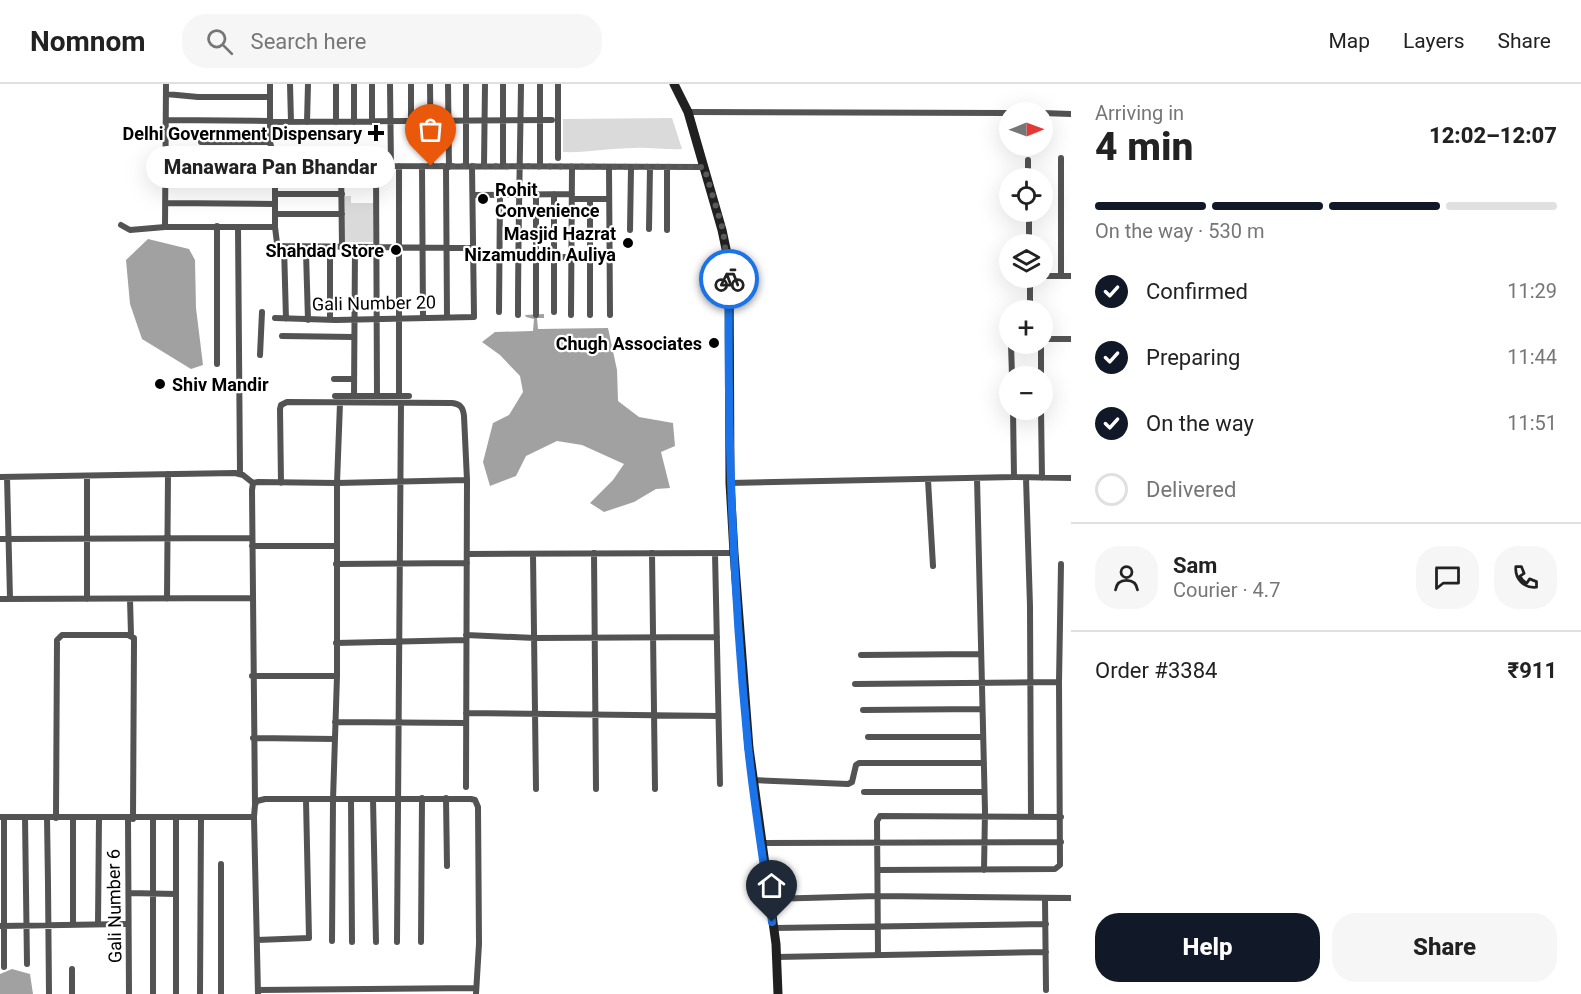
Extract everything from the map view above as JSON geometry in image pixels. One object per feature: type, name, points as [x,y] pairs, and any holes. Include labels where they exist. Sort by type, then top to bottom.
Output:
[{"type":"main road","points":[[674,84],[688,112],[723,230],[729,263],[730,483],[734,552],[752,780],[777,957],[778,994]]},
{"type":"street","points":[[165,227],[166,84]]},
{"type":"street","points":[[270,84],[270,142],[275,164],[275,227],[279,246],[473,248]]},
{"type":"street","points":[[290,84],[291,122]]},
{"type":"street","points":[[307,122],[308,84]]},
{"type":"street","points":[[336,84],[336,122]]},
{"type":"street","points":[[354,84],[354,122]]},
{"type":"street","points":[[372,84],[372,122]]},
{"type":"street","points":[[390,84],[391,166]]},
{"type":"street","points":[[411,84],[411,121]]},
{"type":"street","points":[[430,84],[431,166]]},
{"type":"street","points":[[447,317],[448,84]]},
{"type":"street","points":[[466,84],[473,258],[609,257]]},
{"type":"street","points":[[484,166],[485,84]]},
{"type":"street","points":[[503,84],[503,166]]},
{"type":"street","points":[[518,315],[521,84]]},
{"type":"street","points":[[540,84],[540,166]]},
{"type":"street","points":[[558,84],[558,158]]},
{"type":"street","points":[[166,94],[198,98],[270,97]]},
{"type":"street","points":[[688,112],[999,113]]},
{"type":"street","points":[[1053,113],[1071,114]]},
{"type":"street","points":[[166,120],[291,122],[552,120]]},
{"type":"street","points":[[201,142],[270,142]]},
{"type":"street","points":[[1061,158],[1061,276]]},
{"type":"street","points":[[166,159],[275,164],[447,167],[704,167]]},
{"type":"street","points":[[1028,159],[1028,168]]},
{"type":"street","points":[[341,165],[342,246]]},
{"type":"street","points":[[376,165],[377,396]]},
{"type":"street","points":[[397,942],[399,166]]},
{"type":"street","points":[[422,166],[423,317]]},
{"type":"street","points":[[649,229],[650,167]]},
{"type":"street","points":[[667,167],[667,230]]},
{"type":"street","points":[[571,315],[572,168]]},
{"type":"street","points":[[609,168],[610,315]]},
{"type":"street","points":[[630,230],[631,168]]},
{"type":"street","points":[[166,184],[275,183]]},
{"type":"street","points":[[275,194],[342,194]]},
{"type":"street","points":[[536,194],[536,315]]},
{"type":"street","points":[[472,195],[554,194],[609,199]]},
{"type":"street","points":[[554,194],[554,312]]},
{"type":"street","points":[[499,312],[500,195]]},
{"type":"street","points":[[590,199],[590,315]]},
{"type":"street","points":[[166,203],[275,204]]},
{"type":"street","points":[[275,214],[342,214]]},
{"type":"street","points":[[121,225],[130,230],[165,227],[275,227]]},
{"type":"street","points":[[216,364],[218,226]]},
{"type":"street","points":[[238,227],[240,473]]},
{"type":"street","points":[[284,246],[285,319]]},
{"type":"street","points":[[354,396],[355,247]]},
{"type":"street","points":[[330,250],[330,320]]},
{"type":"street","points":[[306,252],[308,320]]},
{"type":"street","name":"Gali Number 20","points":[[275,318],[330,320],[474,317],[473,258]]},
{"type":"street","points":[[1053,276],[1071,276]]},
{"type":"street","points":[[260,355],[262,312]]},
{"type":"street","points":[[282,336],[354,337]]},
{"type":"street","points":[[1053,340],[1071,339]]},
{"type":"street","points":[[334,379],[353,379]]},
{"type":"street","points":[[335,396],[377,396],[452,403],[460,405],[463,409],[467,480],[466,787]]},
{"type":"street","points":[[281,483],[281,405],[288,402],[340,403],[400,399],[409,396]]},
{"type":"street","points":[[332,941],[337,676],[336,546],[340,403]]},
{"type":"street","points":[[1013,420],[1014,477]]},
{"type":"street","points":[[1041,420],[1042,478]]},
{"type":"street","points":[[10,598],[9,538],[3,477],[240,473],[253,483],[467,480]]},
{"type":"street","points":[[167,599],[168,474]]},
{"type":"street","points":[[87,476],[87,599]]},
{"type":"street","points":[[730,483],[1014,477],[1071,478]]},
{"type":"street","points":[[977,478],[984,764],[984,870]]},
{"type":"street","points":[[1026,478],[1030,606],[1031,817]]},
{"type":"street","points":[[928,480],[933,566]]},
{"type":"street","points":[[253,483],[252,675],[258,992],[476,991],[479,944],[478,807],[475,800],[446,798],[265,799],[257,801],[255,805]]},
{"type":"street","points":[[0,539],[168,539],[336,546]]},
{"type":"street","points":[[467,554],[734,552]]},
{"type":"street","points":[[594,553],[596,789]]},
{"type":"street","points":[[652,553],[655,789]]},
{"type":"street","points":[[715,553],[720,784]]},
{"type":"street","points":[[533,554],[536,789]]},
{"type":"street","points":[[336,564],[467,563]]},
{"type":"street","points":[[878,870],[1058,868],[1061,861],[1059,682],[1061,564]]},
{"type":"street","points":[[0,599],[252,598]]},
{"type":"street","name":"Gali Number 6","points":[[129,994],[134,642],[131,635],[130,599]]},
{"type":"street","points":[[56,818],[57,640],[62,635],[131,635]]},
{"type":"street","points":[[336,643],[466,638],[717,637]]},
{"type":"street","points":[[861,655],[980,654]]},
{"type":"street","points":[[252,675],[337,676]]},
{"type":"street","points":[[855,684],[1059,682]]},
{"type":"street","points":[[863,711],[982,709]]},
{"type":"street","points":[[466,713],[718,716]]},
{"type":"street","points":[[336,722],[466,723]]},
{"type":"street","points":[[868,737],[983,737]]},
{"type":"street","points":[[253,738],[335,739]]},
{"type":"street","points":[[752,780],[848,784],[852,782],[856,765],[859,763],[984,764]]},
{"type":"street","points":[[864,792],[984,792]]},
{"type":"street","points":[[421,942],[422,798]]},
{"type":"street","points":[[446,798],[447,866]]},
{"type":"street","points":[[351,799],[352,942]]},
{"type":"street","points":[[373,799],[376,942]]},
{"type":"street","points":[[257,940],[309,938],[306,800]]},
{"type":"street","points":[[878,954],[877,821],[880,816],[1060,818]]},
{"type":"street","points":[[4,967],[2,817],[254,818]]},
{"type":"street","points":[[25,817],[27,964]]},
{"type":"street","points":[[47,817],[49,994]]},
{"type":"street","points":[[73,818],[73,924]]},
{"type":"street","points":[[98,924],[99,818]]},
{"type":"street","points":[[153,818],[153,994]]},
{"type":"street","points":[[176,818],[176,994]]},
{"type":"street","points":[[200,994],[201,818]]},
{"type":"street","points":[[761,843],[1061,842]]},
{"type":"street","points":[[221,864],[221,994]]},
{"type":"street","points":[[129,893],[176,894]]},
{"type":"street","points":[[769,899],[878,896],[1071,898]]},
{"type":"street","points":[[1046,899],[1046,990]]},
{"type":"street","points":[[2,926],[125,924]]},
{"type":"street","points":[[773,928],[1046,924]]},
{"type":"street","points":[[777,957],[1046,952]]},
{"type":"street","points":[[72,969],[72,994]]},
{"type":"shaded area","points":[[672,118],[682,149],[640,148],[563,152],[563,119]]},
{"type":"shaded area","points":[[344,196],[351,196],[351,203],[374,203],[373,242],[344,242]]},
{"type":"shaded area","points":[[148,239],[189,249],[195,260],[196,308],[203,365],[191,369],[142,339],[130,304],[126,260]]},
{"type":"shaded area","points":[[544,314],[544,318],[537,318],[538,329],[608,328],[617,370],[618,401],[639,417],[673,423],[675,446],[661,452],[670,488],[656,489],[634,502],[604,512],[590,503],[613,480],[624,464],[582,445],[557,441],[526,456],[516,476],[490,486],[483,462],[493,423],[509,415],[523,392],[520,376],[500,355],[482,342],[495,332],[533,331],[534,319],[525,315]]},
{"type":"shaded area","points":[[12,969],[30,974],[33,994],[0,994],[0,974]]},
{"type":"way so far","points":[[431,166],[704,167],[723,230],[729,263],[729,279]]},
{"type":"place","name":"Delhi Government Dispensary","points":[[376,133]]},
{"type":"place","name":"Manawara Pan Bhandar","points":[[431,166]]},
{"type":"place","name":"Rohit Convenience","points":[[483,199]]},
{"type":"place","name":"Masjid Hazrat Nizamuddin Auliya","points":[[628,243]]},
{"type":"place","name":"Shahdad Store","points":[[396,250]]},
{"type":"place","name":"Chugh Associates","points":[[714,343]]},
{"type":"place","name":"Shiv Mandir","points":[[160,384]]},
{"type":"route","points":[[729,279],[730,483],[734,552],[748,748],[772,922]]}]
